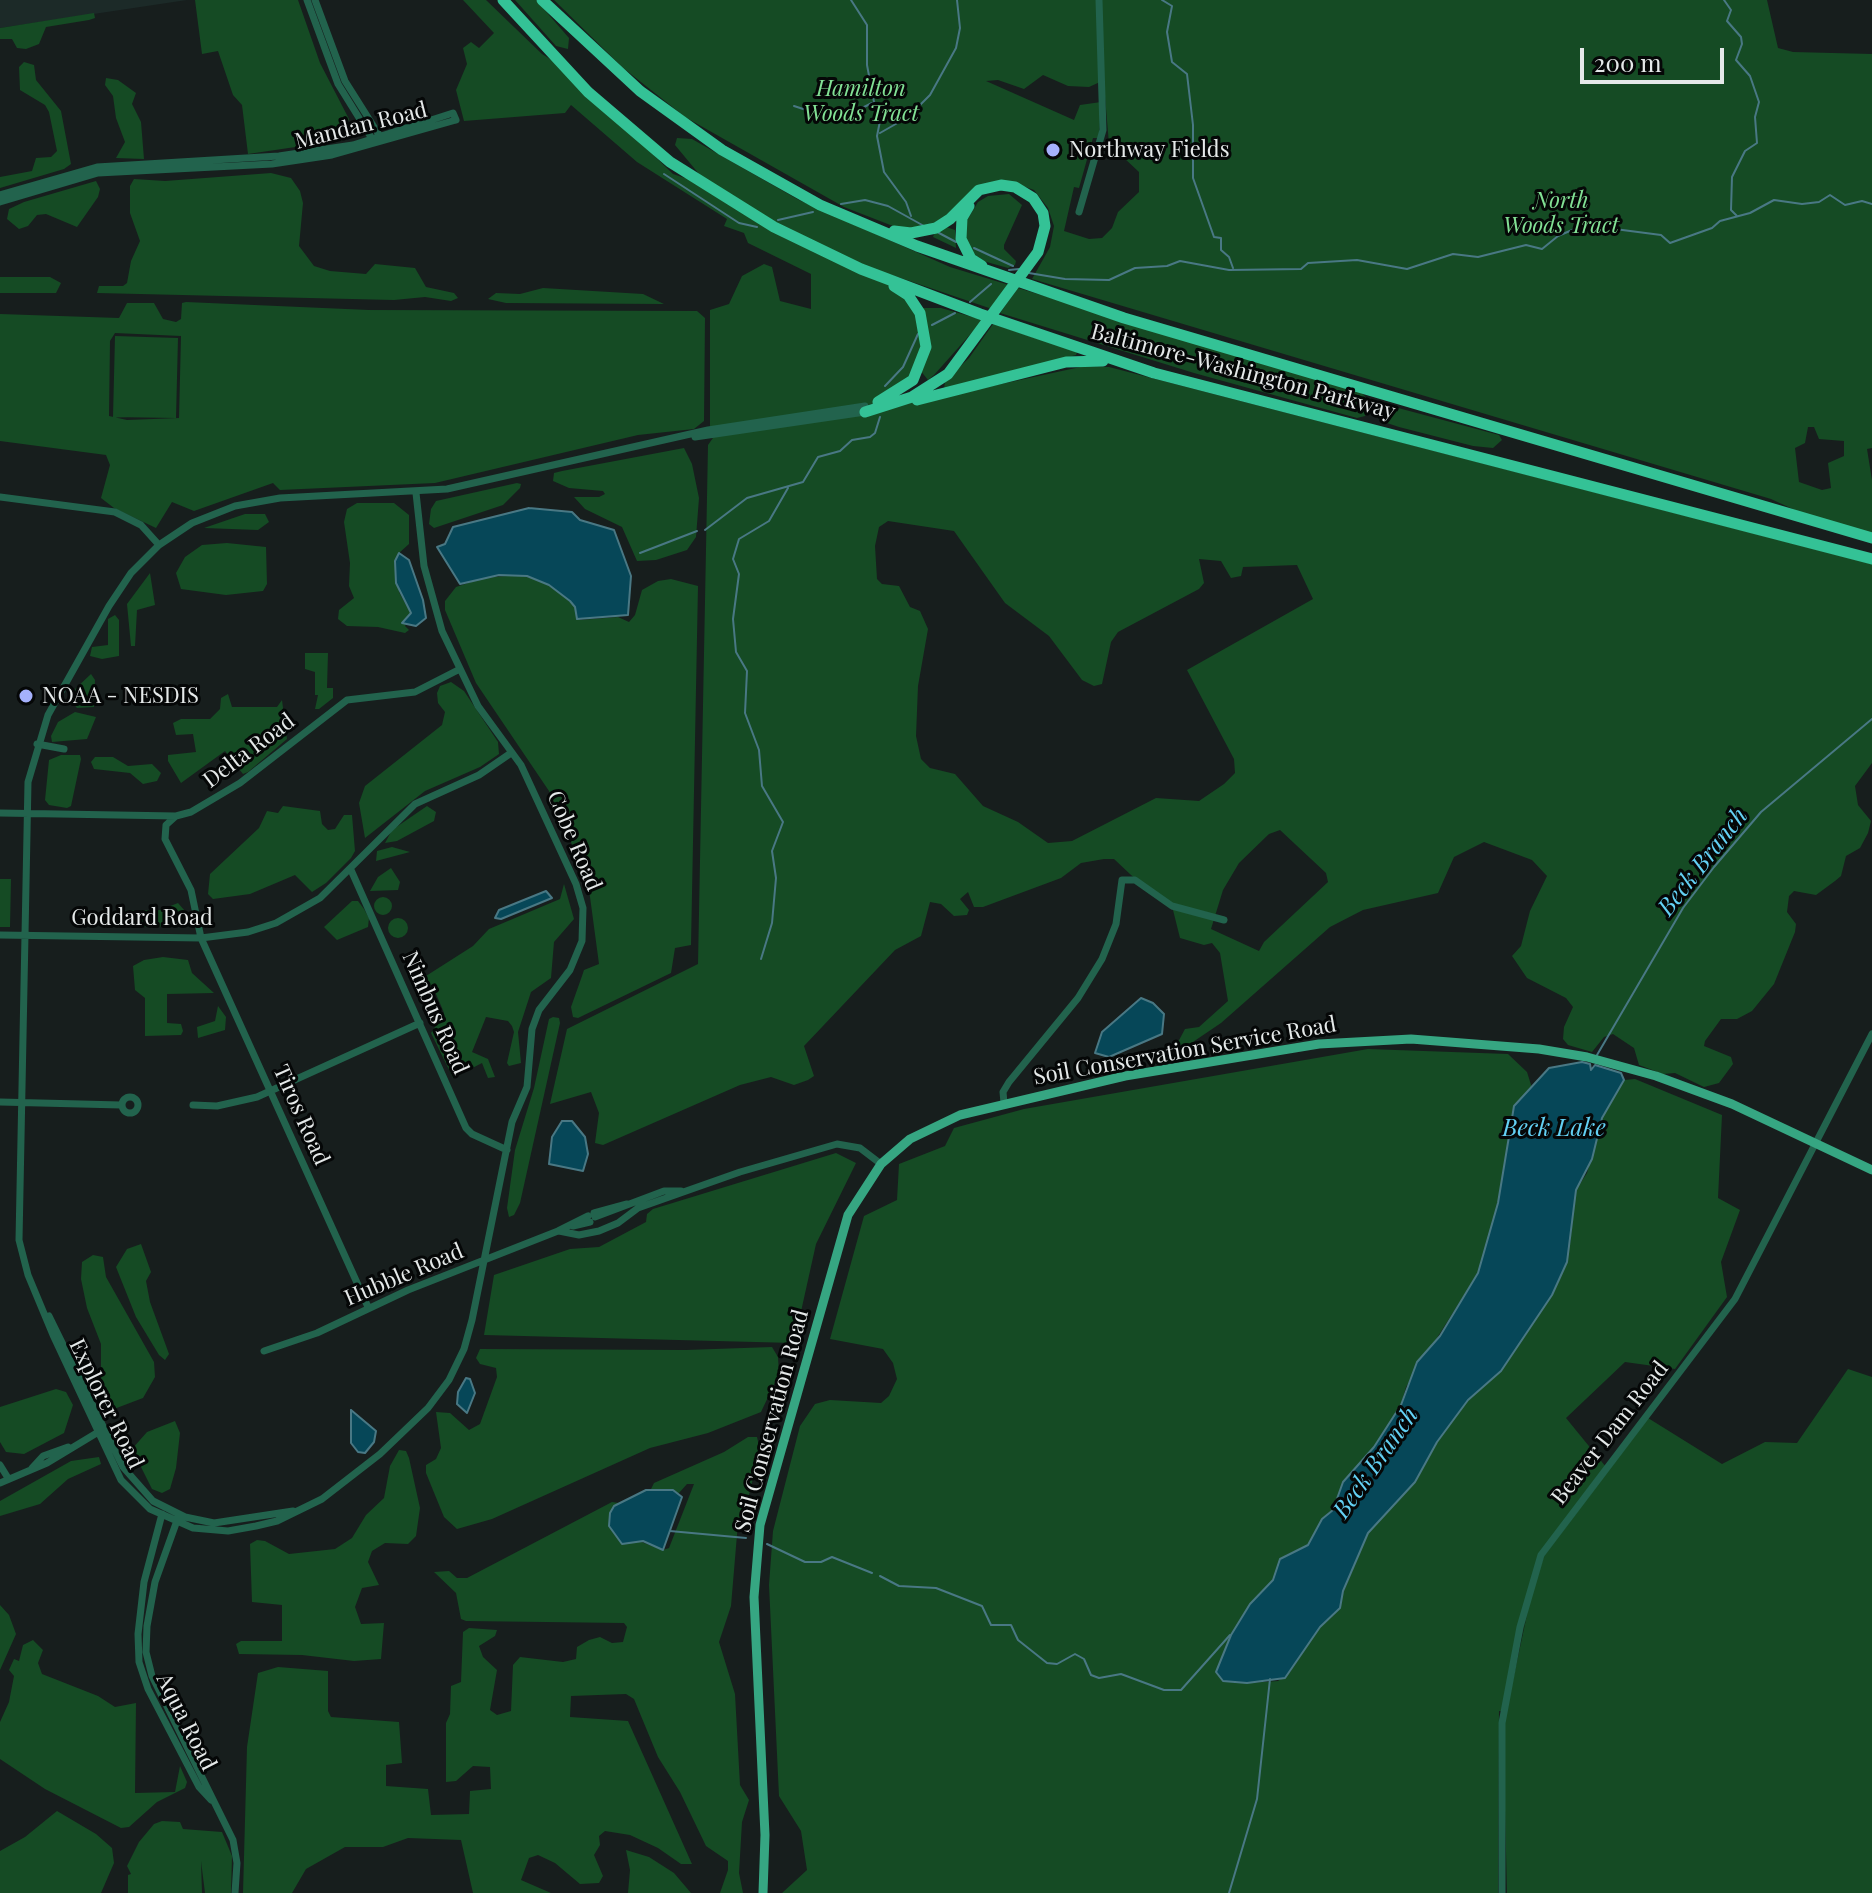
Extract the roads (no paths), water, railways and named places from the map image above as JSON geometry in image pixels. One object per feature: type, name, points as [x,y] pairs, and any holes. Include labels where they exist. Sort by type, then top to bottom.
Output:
[{"type":"highway","name":"Baltimore-Washington Parkway","points":[[503,0],[588,92],[670,162],[750,213],[861,269],[980,314],[1154,373],[1872,559]]},
{"type":"highway","name":"Baltimore-Washington Parkway","points":[[542,0],[612,67],[694,131],[788,189],[873,227],[1007,279],[1124,318],[1872,538]]},
{"type":"highway","points":[[865,409],[910,394],[959,361],[1035,257],[1044,234],[1045,218],[1037,203],[1022,190],[1009,186],[979,190],[950,219],[927,231],[911,233],[873,227]]},
{"type":"highway","points":[[1007,279],[975,263],[965,251],[960,226],[967,207],[989,192],[1015,192],[1034,206],[1044,234]]},
{"type":"highway","points":[[861,269],[908,295],[920,313],[926,339],[923,362],[913,380],[893,396],[865,409]]},
{"type":"highway","points":[[865,409],[1077,360],[1100,360],[1154,373]]},
{"type":"main road","name":"Soil Conservation Service Road","points":[[881,1164],[930,1127],[1004,1103],[1146,1072],[1319,1044],[1366,1040],[1459,1041],[1561,1052],[1656,1076],[1732,1104],[1872,1170]]},
{"type":"main road","name":"Soil Conservation Road","points":[[763,1893],[765,1835],[754,1597],[760,1525],[841,1233],[856,1200],[881,1164]]},
{"type":"street","points":[[307,0],[338,84],[379,141]]},
{"type":"street","points":[[315,0],[345,81],[379,141]]},
{"type":"street","points":[[1079,212],[1103,130],[1099,0]]},
{"type":"street","name":"Mandan Road","points":[[0,195],[97,167],[271,157],[379,141],[453,113],[456,120],[379,141],[280,163],[98,173],[0,202]]},
{"type":"street","name":"Explorer Road","points":[[486,1259],[464,1349],[439,1394],[357,1475],[299,1511],[277,1521],[228,1531],[163,1513],[138,1499],[121,1480],[36,1294],[19,1240],[26,813],[28,782],[48,715],[116,594],[159,545],[202,518],[246,503],[416,493],[677,438],[865,409]]},
{"type":"street","name":"Cobe Road","points":[[416,493],[428,586],[458,670],[526,775],[576,884],[584,920],[575,959],[535,1020],[527,1087],[512,1122],[486,1259]]},
{"type":"street","points":[[0,497],[115,512],[141,525],[159,545]]},
{"type":"street","name":"Delta Road","points":[[0,813],[176,816],[200,809],[240,783],[347,700],[415,692],[458,670]]},
{"type":"street","points":[[37,744],[64,749]]},
{"type":"street","name":"Goddard Road","points":[[0,935],[201,938],[248,932],[276,923],[320,898],[351,870],[386,829],[415,804],[479,775],[511,753]]},
{"type":"street","name":"Tiros Road","points":[[176,816],[166,825],[165,839],[191,890],[201,938],[368,1307]]},
{"type":"street","name":"Nimbus Road","points":[[351,870],[469,1132],[507,1150]]},
{"type":"street","points":[[1004,1103],[1003,1092],[1009,1082],[1078,998],[1102,959],[1116,924],[1122,880],[1135,880],[1172,906],[1224,920]]},
{"type":"street","points":[[193,1105],[241,1102],[420,1023]]},
{"type":"street","name":"Beaver Dam Road","points":[[1502,1893],[1502,1723],[1520,1627],[1541,1555],[1735,1299],[1872,1034]]},
{"type":"street","points":[[0,1102],[121,1105]]},
{"type":"street","name":"Hubble Road","points":[[558,1231],[579,1235],[599,1231],[618,1223],[638,1208],[837,1144],[860,1148],[881,1164]]},
{"type":"street","name":"Hubble Road","points":[[264,1351],[317,1333],[368,1307],[594,1218],[617,1205],[638,1203],[664,1191],[683,1192]]},
{"type":"street","points":[[0,1483],[47,1463],[100,1430]]},
{"type":"street","points":[[0,1465],[8,1478]]},
{"type":"street","name":"Aqua Road","points":[[163,1513],[144,1582],[138,1634],[139,1662],[148,1689],[199,1787],[215,1805]]},
{"type":"street","name":"Aqua Road","points":[[178,1519],[155,1582],[146,1652],[152,1676],[236,1850],[235,1893]]},
{"type":"water","points":[[529,508],[572,512],[580,520],[614,530],[631,576],[628,615],[577,619],[575,607],[570,601],[549,585],[527,576],[499,575],[460,584],[437,547],[445,544],[453,527]]},
{"type":"water","points":[[399,553],[409,560],[423,600],[426,618],[416,626],[402,623],[411,613],[396,583],[395,561]]},
{"type":"water","points":[[546,891],[552,898],[501,919],[495,918],[499,910]]},
{"type":"water","points":[[1141,998],[1153,1003],[1164,1014],[1162,1034],[1109,1057],[1095,1053],[1102,1032]]},
{"type":"water","name":"Beck Lake","points":[[1582,1062],[1590,1064],[1591,1070],[1595,1065],[1621,1073],[1624,1080],[1602,1118],[1592,1159],[1576,1190],[1567,1262],[1552,1295],[1501,1371],[1468,1400],[1437,1442],[1415,1482],[1368,1533],[1343,1591],[1340,1608],[1320,1627],[1285,1678],[1247,1683],[1223,1681],[1216,1672],[1231,1635],[1250,1604],[1273,1580],[1280,1559],[1308,1545],[1322,1519],[1333,1510],[1343,1482],[1374,1447],[1401,1405],[1417,1362],[1440,1336],[1478,1273],[1498,1203],[1514,1106],[1549,1068]]},
{"type":"water","points":[[562,1121],[572,1121],[585,1137],[588,1154],[583,1171],[549,1164],[552,1137]]},
{"type":"water","points":[[466,1378],[470,1379],[475,1393],[467,1413],[457,1404],[458,1392]]},
{"type":"water","points":[[351,1410],[376,1431],[374,1442],[365,1453],[358,1452],[351,1443]]},
{"type":"water","points":[[646,1490],[673,1490],[682,1497],[663,1550],[643,1541],[622,1544],[609,1526],[614,1506]]},
{"type":"waterway","points":[[851,0],[867,25],[867,65],[874,102],[882,111],[877,136],[884,172],[906,202],[911,216]]},
{"type":"waterway","points":[[880,133],[908,117],[930,95],[956,48],[960,28],[957,0]]},
{"type":"waterway","points":[[1162,0],[1172,6],[1167,32],[1172,62],[1187,74],[1193,125],[1193,178],[1214,237],[1221,238],[1221,250],[1229,257],[1233,268]]},
{"type":"waterway","points":[[1724,0],[1731,10],[1727,21],[1741,37],[1742,44],[1736,60],[1750,76],[1759,102],[1755,117],[1757,143],[1745,151],[1732,177],[1731,210],[1737,216]]},
{"type":"waterway","points":[[794,106],[831,118],[844,117],[872,103]]},
{"type":"waterway","points":[[664,174],[739,223],[757,227]]},
{"type":"waterway","points":[[1029,273],[1065,279],[1109,280],[1135,268],[1167,266],[1180,261],[1229,270],[1301,269],[1308,263],[1357,260],[1407,269],[1453,254],[1478,257],[1526,245],[1542,249],[1558,236],[1584,225],[1661,235],[1670,243],[1712,228],[1720,221],[1750,213],[1774,200],[1802,204],[1819,202],[1830,195],[1845,205],[1862,201],[1872,204]]},
{"type":"waterway","points":[[841,204],[865,200],[888,206],[924,226]]},
{"type":"waterway","points":[[778,220],[813,212]]},
{"type":"waterway","points":[[939,233],[956,242]]},
{"type":"waterway","points":[[974,248],[1013,266]]},
{"type":"waterway","points":[[1009,270],[1019,269]]},
{"type":"waterway","points":[[970,302],[991,284]]},
{"type":"waterway","points":[[932,325],[955,313]]},
{"type":"waterway","points":[[885,386],[903,367],[918,334]]},
{"type":"waterway","points":[[705,530],[747,498],[803,482],[818,457],[840,451],[852,440],[870,437],[875,433],[880,417]]},
{"type":"waterway","points":[[761,959],[772,923],[776,878],[772,851],[783,822],[762,786],[759,750],[745,713],[747,671],[736,652],[733,619],[739,574],[733,559],[739,539],[769,521],[788,488]]},
{"type":"waterway","points":[[640,553],[697,531]]},
{"type":"waterway","name":"Beck Branch","points":[[1597,1055],[1683,908],[1714,867],[1761,812],[1872,719]]},
{"type":"waterway","points":[[670,1531],[746,1538]]},
{"type":"waterway","points":[[767,1544],[805,1562],[821,1562],[832,1557],[872,1573]]},
{"type":"waterway","points":[[880,1576],[899,1586],[936,1588],[982,1606],[991,1625],[1011,1625],[1018,1640],[1047,1663],[1057,1664],[1075,1654],[1084,1659],[1091,1675],[1099,1678],[1121,1674],[1164,1690],[1181,1690],[1230,1635]]},
{"type":"waterway","name":"Beck Branch","points":[[1229,1893],[1257,1799],[1270,1679]]},
{"type":"place","name":"Northway Fields","points":[[1053,150]]},
{"type":"place","name":"NOAA - NESDIS","points":[[26,696]]},
{"type":"park label","name":"Hamilton Woods Tract","points":[[861,102]]},
{"type":"park label","name":"North Woods Tract","points":[[1561,214]]}]
